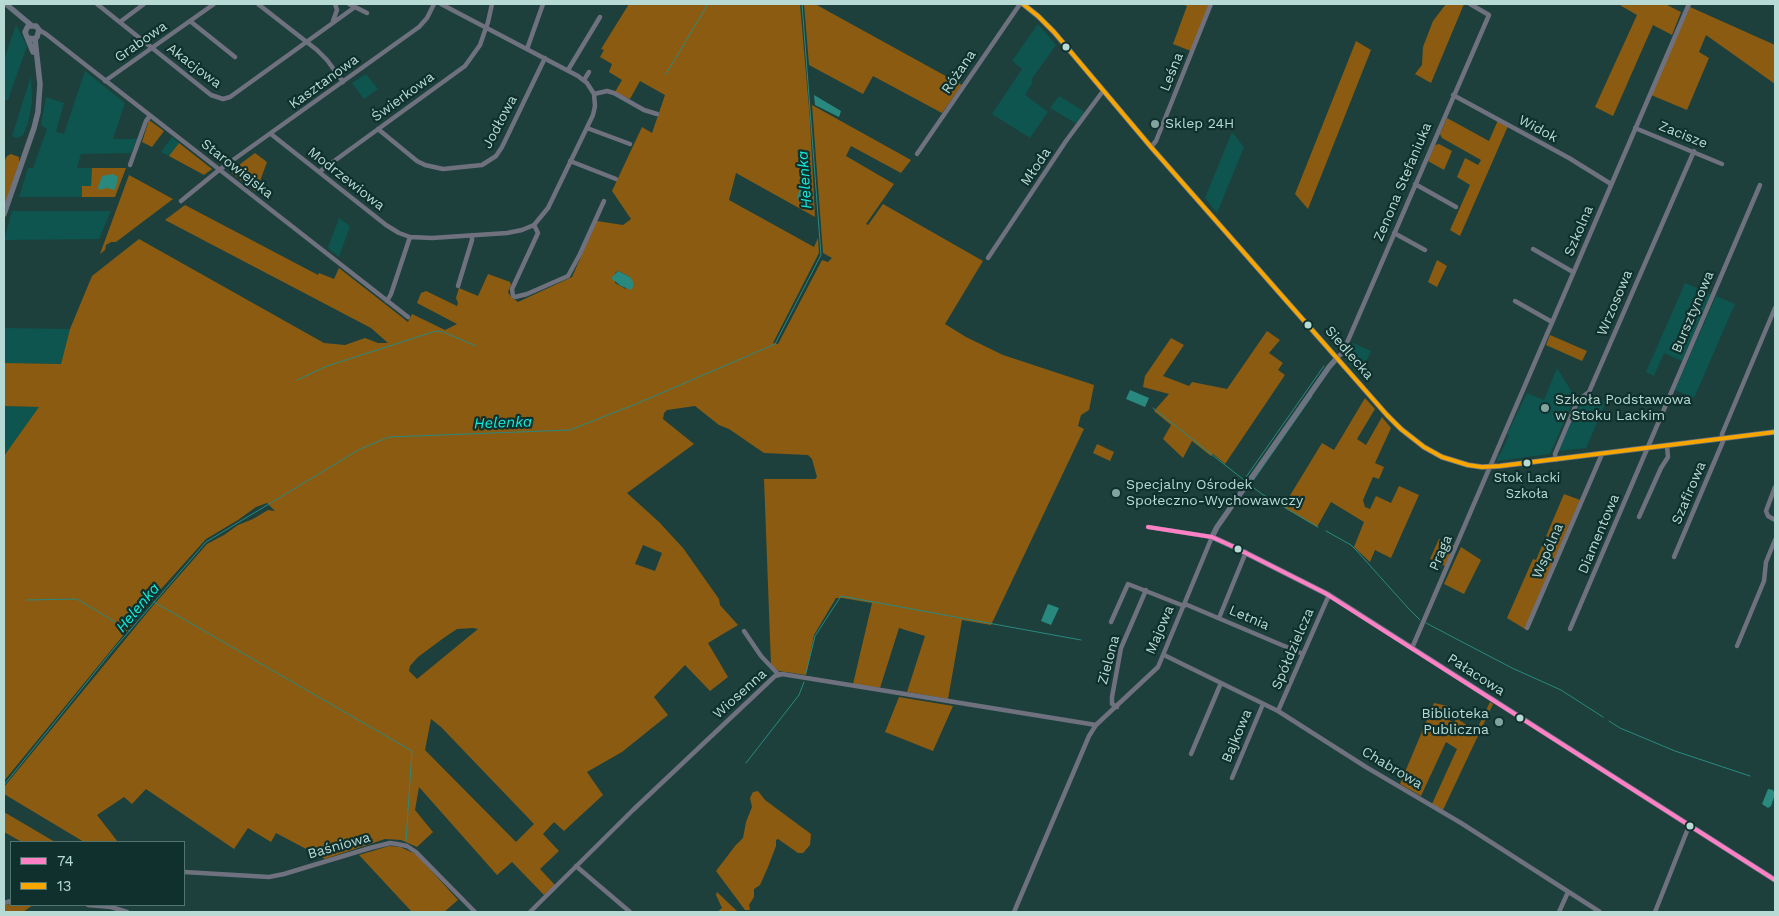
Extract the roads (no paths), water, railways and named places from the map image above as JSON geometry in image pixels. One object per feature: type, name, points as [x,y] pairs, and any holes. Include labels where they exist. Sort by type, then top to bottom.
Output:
[{"type":"street","points":[[6,4],[31,25],[36,26],[36,61]]},
{"type":"street","name":"Akacjowa","points":[[97,4],[211,95],[223,99],[230,97],[355,7]]},
{"type":"street","points":[[120,22],[144,4]]},
{"type":"street","name":"Grabowa","points":[[105,81],[214,4]]},
{"type":"street","points":[[258,4],[328,60],[343,82]]},
{"type":"street","points":[[331,25],[335,18],[335,4]]},
{"type":"street","points":[[349,4],[368,13]]},
{"type":"street","name":"Kasztanowa","points":[[181,202],[219,170],[419,27],[427,18],[434,4]]},
{"type":"street","points":[[441,4],[568,70],[584,80],[594,94],[595,106],[593,115],[548,208],[534,225],[538,233],[512,289],[512,296],[527,294],[568,276],[604,201]]},
{"type":"street","name":"Świerkowa","points":[[318,172],[465,66],[480,45],[487,27],[492,4]]},
{"type":"street","points":[[526,48],[543,4]]},
{"type":"street","name":"Siedlecka","points":[[1021,4],[1038,16],[1054,32],[1151,147],[1387,415],[1416,442],[1433,452],[1468,465],[1490,466],[1556,460],[1775,432]]},
{"type":"street","name":"Różana","points":[[917,154],[1021,4]]},
{"type":"street","name":"Leśna","points":[[1151,147],[1156,141],[1211,4]]},
{"type":"street","name":"Zenona Stefaniuka","points":[[1337,358],[1342,352],[1489,15],[1470,4]]},
{"type":"street","name":"Szkolna","points":[[1490,466],[1689,4]]},
{"type":"street","points":[[4,214],[34,128],[38,112],[40,84],[36,61],[25,34],[26,30],[14,10]]},
{"type":"street","points":[[568,70],[600,17]]},
{"type":"street","points":[[190,21],[235,57]]},
{"type":"street","points":[[26,30],[31,25]]},
{"type":"street","points":[[28,38],[37,35]]},
{"type":"street","name":"Starowiejska","points":[[37,35],[52,40],[408,317]]},
{"type":"street","name":"Jodłowa","points":[[378,129],[417,161],[425,165],[443,169],[482,165],[496,156],[545,58]]},
{"type":"street","points":[[584,80],[589,72]]},
{"type":"street","points":[[594,94],[607,91],[614,93],[644,110],[657,114]]},
{"type":"street","name":"Młoda","points":[[988,258],[1066,141],[1103,91]]},
{"type":"street","name":"Widok","points":[[1453,95],[1570,158],[1611,184]]},
{"type":"street","points":[[130,165],[146,121],[150,116]]},
{"type":"street","points":[[587,128],[630,144]]},
{"type":"street","name":"Zacisze","points":[[1635,128],[1722,164]]},
{"type":"street","name":"Modrzewiowa","points":[[271,134],[398,233],[410,237],[432,238],[522,230],[534,225]]},
{"type":"street","name":"Wrzosowa","points":[[1556,460],[1555,454],[1578,400],[1589,392],[1694,152]]},
{"type":"street","points":[[570,161],[616,179]]},
{"type":"street","points":[[1415,184],[1456,207]]},
{"type":"street","name":"Bursztynowa","points":[[1648,448],[1760,185]]},
{"type":"street","points":[[1394,233],[1425,250]]},
{"type":"street","points":[[458,286],[472,235]]},
{"type":"street","points":[[387,302],[410,237]]},
{"type":"street","points":[[1532,249],[1573,272]]},
{"type":"street","points":[[1515,301],[1552,322]]},
{"type":"street","name":"Szafirowa","points":[[1674,557],[1723,439],[1722,434],[1775,308]]},
{"type":"street","name":"Majowa","points":[[1014,912],[1085,745],[1096,725],[1158,667],[1217,527],[1337,358]]},
{"type":"street","points":[[1640,516],[1661,468],[1668,457],[1667,446]]},
{"type":"street","name":"Diamentowa","points":[[1570,629],[1648,448]]},
{"type":"street","name":"Wspólna","points":[[1527,628],[1602,454]]},
{"type":"street","name":"Praga","points":[[1412,648],[1490,466]]},
{"type":"street","points":[[1775,487],[1766,511],[1768,516],[1775,520]]},
{"type":"street","name":"Pałacowa","points":[[1148,527],[1212,537],[1246,552],[1329,595],[1775,880]]},
{"type":"street","points":[[1737,646],[1764,581],[1766,562],[1775,540]]},
{"type":"street","points":[[1219,618],[1246,552]]},
{"type":"street","name":"Letnia","points":[[1111,622],[1128,584],[1219,618],[1303,654]]},
{"type":"street","name":"Zielona","points":[[1117,706],[1112,704],[1112,697],[1121,648],[1146,590]]},
{"type":"street","name":"Spółdzielcza","points":[[1278,711],[1329,595]]},
{"type":"street","points":[[744,631],[761,656],[779,675]]},
{"type":"street","name":"Chabrowa","points":[[1164,656],[1278,711],[1366,767],[1443,812],[1600,912]]},
{"type":"street","name":"Wiosenna","points":[[530,912],[769,680],[782,674],[1096,725]]},
{"type":"street","points":[[1191,754],[1221,683]]},
{"type":"street","name":"Bajkowa","points":[[1232,778],[1263,704]]},
{"type":"street","points":[[1655,912],[1689,826]]},
{"type":"street","name":"Baśniowa","points":[[185,872],[269,877],[390,843],[407,846],[416,852],[475,912]]},
{"type":"street","points":[[576,866],[630,912]]},
{"type":"street","points":[[1559,912],[1568,892]]},
{"type":"street","points":[[100,906],[127,912]]},
{"type":"waterway","points":[[666,74],[708,4]]},
{"type":"waterway","name":"Helenka","points":[[4,785],[112,651],[206,542],[360,449],[389,437],[570,430],[636,404],[775,344],[821,255],[802,4]]},
{"type":"waterway","points":[[297,380],[327,366],[436,331],[443,332],[476,346]]},
{"type":"waterway","points":[[1153,408],[1244,480],[1324,366]]},
{"type":"waterway","points":[[1312,396],[1250,485],[1318,527]]},
{"type":"waterway","points":[[1326,531],[1351,545],[1420,620]]},
{"type":"waterway","points":[[806,673],[815,636],[841,596],[1081,640]]},
{"type":"waterway","points":[[27,600],[77,599],[130,631]]},
{"type":"waterway","points":[[154,602],[412,751],[406,841]]},
{"type":"waterway","points":[[1426,623],[1512,668],[1561,690],[1603,717]]},
{"type":"waterway","points":[[746,763],[799,695],[804,682]]},
{"type":"waterway","points":[[1609,721],[1620,728],[1675,751],[1750,776]]},
{"type":"place","name":"Sklep 24H","points":[[1155,124]]},
{"type":"place","name":"Szkoła Podstawowa w Stoku Lackim","points":[[1545,408]]},
{"type":"place","name":"Stok Lacki Szkoła","points":[[1527,463]]},
{"type":"place","name":"Specjalny Ośrodek Społeczno-Wychowawczy","points":[[1116,493]]},
{"type":"place","name":"Biblioteka Publiczna","points":[[1499,722]]}]
